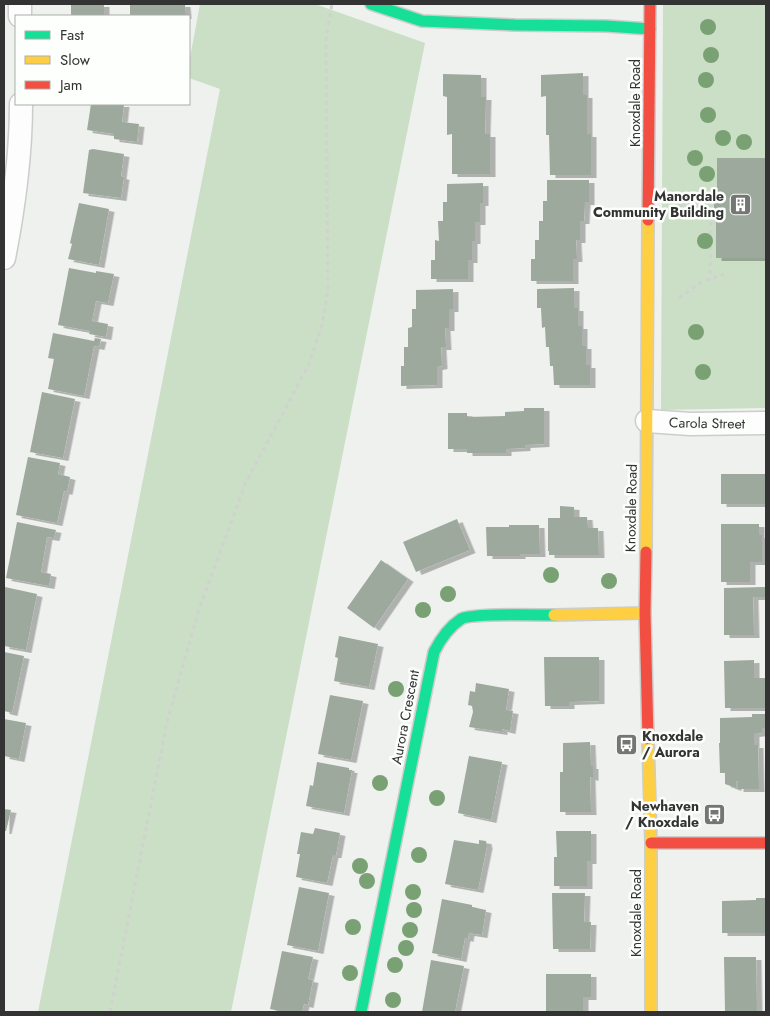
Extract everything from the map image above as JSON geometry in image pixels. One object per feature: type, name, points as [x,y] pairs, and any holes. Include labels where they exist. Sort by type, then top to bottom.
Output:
[{"type":"street","points":[[371,4],[422,21],[606,26],[650,30]]},
{"type":"street","name":"Knoxdale Road","points":[[650,4],[645,613],[651,843],[651,1012]]},
{"type":"street","points":[[4,258],[8,209],[21,138],[21,105]]},
{"type":"street","name":"Carola Street","points":[[648,421],[690,424],[766,423]]},
{"type":"street","name":"Aurora Crescent","points":[[361,1012],[434,652],[441,638],[462,618],[477,616],[645,613]]},
{"type":"street","points":[[651,843],[766,843]]},
{"type":"path","points":[[110,1012],[167,722],[199,609],[246,482],[308,366],[322,326],[328,291],[326,40],[332,4]]},
{"type":"path","points":[[679,206],[711,206],[710,279]]},
{"type":"path","points":[[678,298],[700,283],[724,274]]},
{"type":"green space","points":[[200,4],[315,4],[425,43],[231,1012],[38,1012],[220,89],[190,78],[190,58]]},
{"type":"green space","points":[[663,4],[766,4],[766,408],[661,410]]},
{"type":"building","points":[[71,4],[104,4],[104,15],[71,15]]},
{"type":"building","points":[[130,4],[185,4],[186,15],[130,15]]},
{"type":"building","points":[[583,73],[583,95],[587,95],[587,134],[591,134],[591,175],[550,175],[549,135],[546,135],[546,96],[541,97],[541,75]]},
{"type":"building","points":[[443,74],[481,75],[481,97],[486,97],[485,134],[490,134],[490,174],[452,174],[452,134],[447,135],[447,97],[443,96]]},
{"type":"building","points":[[91,105],[124,105],[122,122],[139,124],[137,142],[114,139],[114,134],[87,130]]},
{"type":"building","points":[[89,150],[124,154],[121,176],[124,177],[121,198],[83,193]]},
{"type":"building","name":"Manordale Community Building","points":[[717,158],[765,158],[765,258],[716,258],[716,211],[714,211],[714,197],[717,197]]},
{"type":"building","points":[[547,180],[589,180],[589,202],[585,202],[584,221],[580,221],[580,240],[576,240],[577,259],[573,259],[573,281],[531,281],[531,259],[535,259],[535,240],[539,240],[539,221],[543,221],[543,201],[547,201]]},
{"type":"building","points":[[483,183],[483,203],[480,203],[480,222],[475,222],[472,260],[468,260],[468,279],[431,279],[431,260],[435,260],[435,240],[439,241],[438,221],[443,221],[443,202],[447,202],[447,184]]},
{"type":"building","points":[[79,203],[109,209],[99,265],[68,259]]},
{"type":"building","points":[[69,268],[114,274],[108,303],[96,301],[92,321],[108,324],[106,337],[89,334],[90,331],[58,325]]},
{"type":"building","points":[[574,288],[574,308],[578,308],[578,326],[582,326],[582,346],[586,346],[586,365],[590,365],[590,385],[554,385],[549,347],[546,347],[545,327],[542,328],[541,308],[537,308],[537,289]]},
{"type":"building","points":[[453,289],[453,309],[449,309],[449,328],[445,328],[446,347],[441,347],[442,366],[437,367],[437,385],[401,386],[401,366],[404,366],[404,347],[408,347],[408,328],[412,327],[412,309],[416,309],[416,290]]},
{"type":"building","points":[[53,333],[94,341],[95,338],[101,339],[99,347],[94,346],[84,396],[48,389],[54,359],[48,358]]},
{"type":"building","points":[[42,392],[75,399],[63,458],[30,452]]},
{"type":"building","points":[[524,408],[544,408],[544,444],[506,449],[506,453],[467,453],[467,449],[448,449],[448,413],[467,413],[467,417],[505,416],[505,412],[524,411]]},
{"type":"building","points":[[28,457],[60,463],[58,474],[70,477],[67,492],[64,491],[57,523],[16,515]]},
{"type":"building","points":[[721,474],[766,474],[766,504],[721,504]]},
{"type":"building","points":[[560,506],[574,507],[574,517],[587,517],[588,528],[598,528],[599,555],[549,555],[548,518],[560,518]]},
{"type":"building","points":[[457,519],[470,550],[416,572],[403,542]]},
{"type":"building","points":[[17,522],[56,530],[54,538],[47,537],[41,572],[51,574],[49,586],[6,578]]},
{"type":"building","points":[[721,524],[759,524],[759,535],[762,535],[762,562],[750,562],[750,582],[721,582]]},
{"type":"building","points":[[509,525],[539,525],[540,554],[487,556],[486,527],[509,527]]},
{"type":"building","points":[[381,560],[408,579],[374,628],[347,608]]},
{"type":"building","points":[[5,587],[37,594],[26,650],[4,646]]},
{"type":"building","points":[[766,587],[766,597],[753,597],[754,635],[724,635],[724,588]]},
{"type":"building","points":[[339,636],[378,644],[369,687],[334,681],[338,658],[335,657]]},
{"type":"building","points":[[4,652],[24,656],[12,713],[4,711]]},
{"type":"building","points":[[544,657],[599,657],[599,701],[569,702],[569,706],[545,706]]},
{"type":"building","points":[[754,660],[754,678],[766,678],[766,708],[725,708],[724,661]]},
{"type":"building","points":[[476,683],[509,689],[506,710],[513,711],[510,731],[502,729],[502,732],[469,727],[473,712],[472,706],[468,705],[470,691],[475,692]]},
{"type":"building","points":[[330,695],[363,701],[351,760],[318,754]]},
{"type":"building","points":[[752,714],[766,714],[766,728],[762,728],[762,733],[754,734],[754,745],[758,745],[759,789],[738,789],[738,781],[736,782],[736,788],[725,784],[725,773],[720,773],[720,718],[752,717]]},
{"type":"building","points":[[4,719],[26,723],[19,759],[4,756]]},
{"type":"building","points":[[590,742],[591,766],[593,766],[593,778],[590,777],[591,812],[560,812],[560,772],[563,772],[563,743]]},
{"type":"building","points":[[469,756],[502,762],[491,820],[458,813]]},
{"type":"building","points":[[317,762],[352,770],[344,813],[306,806],[310,785],[313,786]]},
{"type":"building","points":[[4,809],[11,810],[6,831],[4,831]]},
{"type":"building","points":[[315,828],[340,833],[336,855],[333,855],[327,883],[296,877],[300,854],[297,854],[301,832],[313,834]]},
{"type":"building","points":[[556,831],[591,831],[591,861],[587,861],[587,886],[554,886],[554,857],[557,857]]},
{"type":"building","points":[[454,840],[479,844],[479,840],[486,841],[487,846],[478,890],[445,884]]},
{"type":"building","points":[[299,887],[329,893],[318,951],[287,945]]},
{"type":"building","points":[[552,893],[585,893],[584,922],[591,922],[590,949],[553,949]]},
{"type":"building","points":[[756,898],[766,898],[766,933],[722,933],[722,901],[756,900]]},
{"type":"building","points":[[442,899],[486,910],[482,935],[469,933],[468,939],[465,938],[461,959],[432,953]]},
{"type":"building","points":[[282,951],[313,957],[308,979],[313,980],[308,1005],[304,1004],[302,1012],[284,1012],[270,1009]]},
{"type":"building","points":[[724,957],[756,957],[757,1012],[725,1012]]},
{"type":"building","points":[[431,960],[464,966],[455,1012],[422,1012]]},
{"type":"building","points":[[546,974],[591,974],[591,997],[583,997],[583,1012],[546,1012]]},
{"type":"traffic: fast","points":[[371,4],[422,21],[650,29]]},
{"type":"traffic: fast","points":[[361,1012],[434,652],[449,630],[461,619],[467,617],[554,615]]},
{"type":"traffic: slow","points":[[646,552],[648,220]]},
{"type":"traffic: slow","points":[[554,615],[645,613]]},
{"type":"traffic: slow","points":[[648,739],[651,843],[651,1012]]},
{"type":"traffic: jam","points":[[648,220],[650,4]]},
{"type":"traffic: jam","points":[[646,552],[645,613],[648,739]]},
{"type":"traffic: jam","points":[[651,843],[766,843]]},
{"type":"place","name":"Manordale Community Building","points":[[740,204]]},
{"type":"place","name":"Knoxdale / Aurora","points":[[626,744]]},
{"type":"place","name":"Newhaven / Knoxdale","points":[[715,814]]}]
